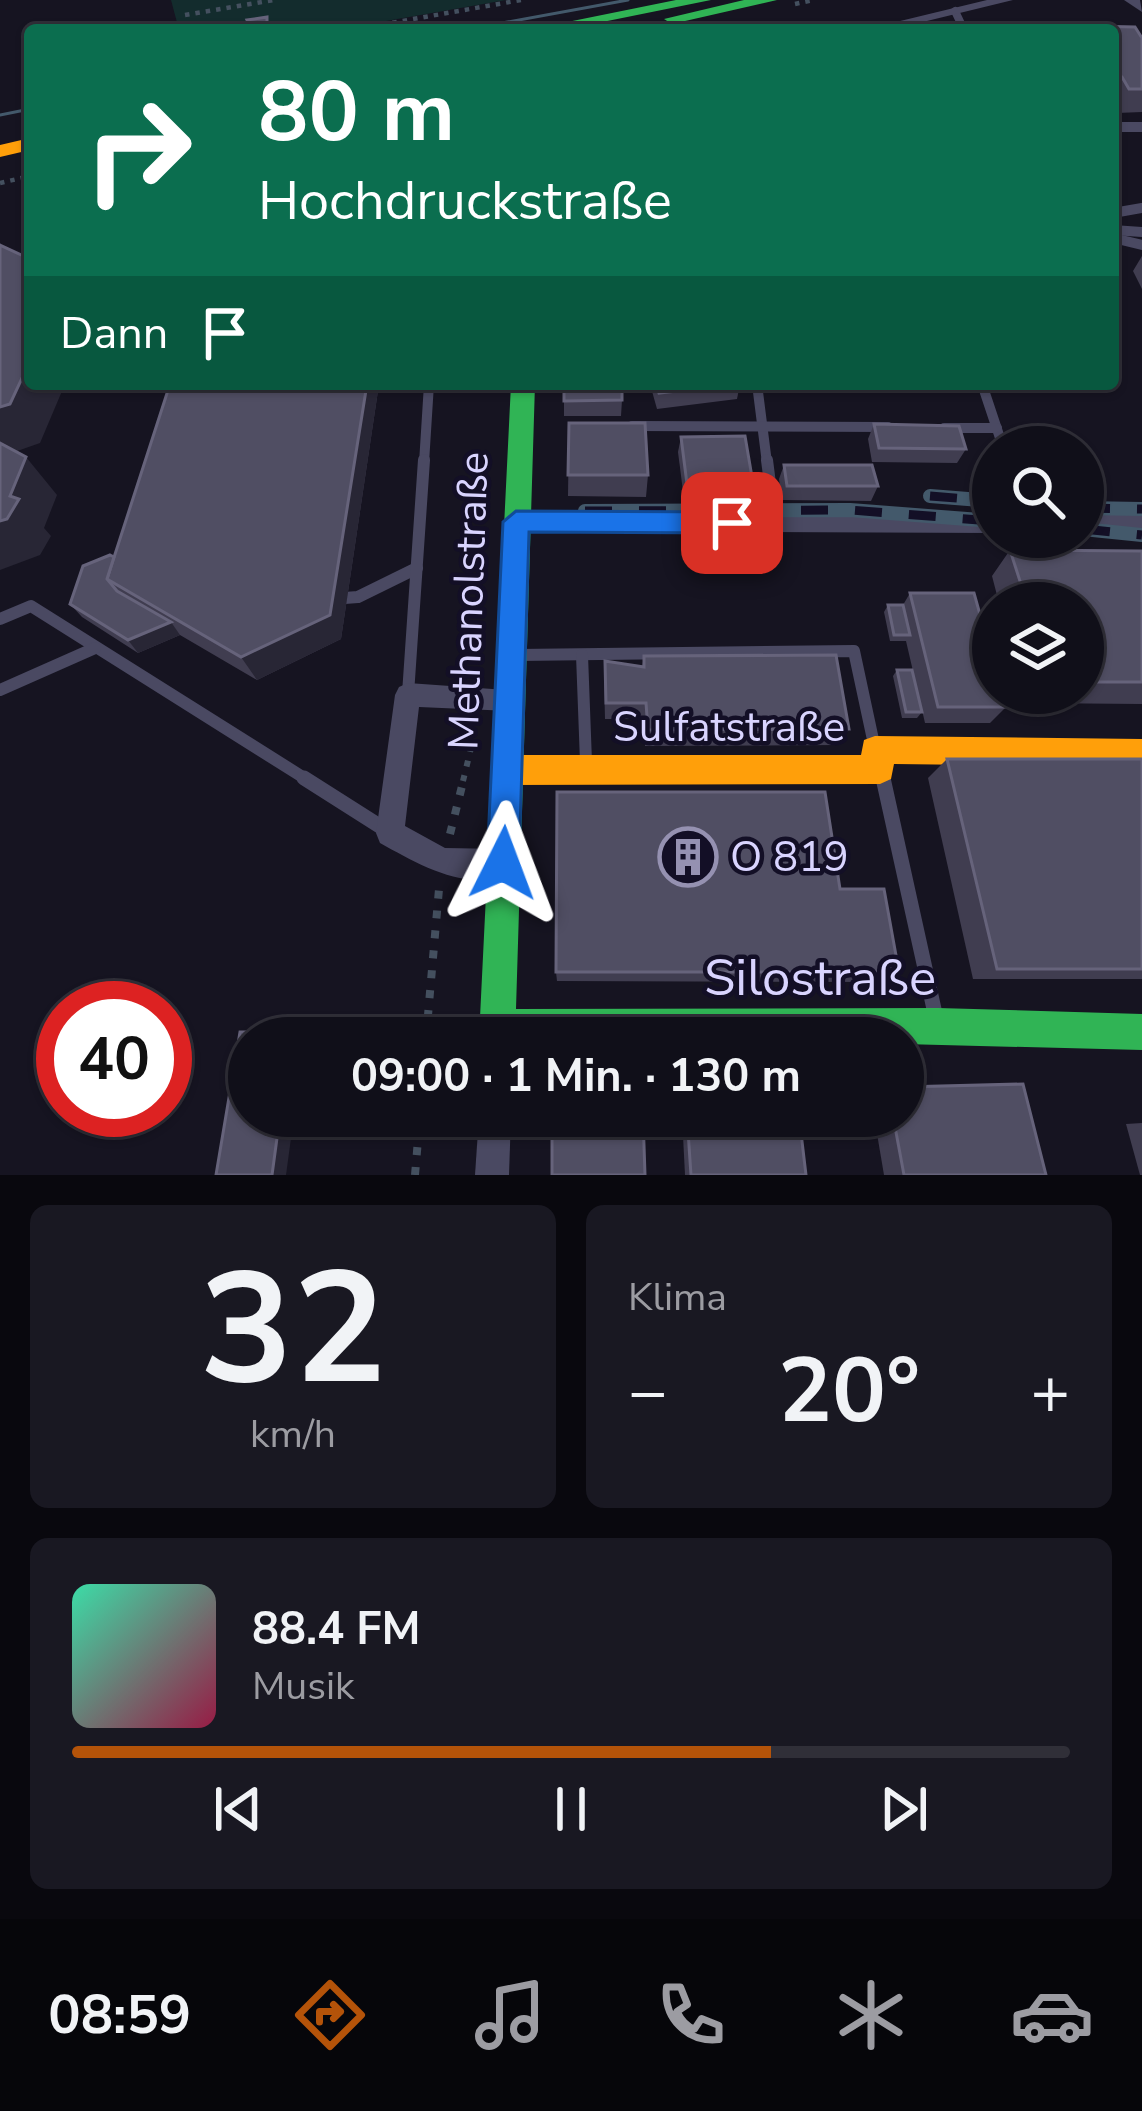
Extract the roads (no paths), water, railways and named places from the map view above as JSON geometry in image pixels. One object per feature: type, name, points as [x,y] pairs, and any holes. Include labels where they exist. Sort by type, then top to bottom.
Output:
[{"type":"main road","points":[[569,24],[703,0]]},
{"type":"main road","points":[[647,24],[770,0]]},
{"type":"main road","name":"Methanolstraße","points":[[498,1017],[507,770],[497,698],[511,656],[523,390]]},
{"type":"main road","name":"Sulfatstraße","points":[[507,770],[1142,753]]},
{"type":"main road","name":"Silostraße","points":[[924,1025],[1142,1032]]},
{"type":"street","points":[[897,24],[1006,0]]},
{"type":"street","points":[[1131,0],[1142,8]]},
{"type":"street","points":[[516,522],[972,524]]},
{"type":"street","points":[[1104,524],[1142,524]]},
{"type":"street","points":[[497,698],[408,694],[390,833],[443,862],[503,863]]},
{"type":"street","points":[[492,1175],[494,1137]]},
{"type":"lane","points":[[955,11],[961,24]]},
{"type":"lane","points":[[408,694],[429,390]]},
{"type":"lane","points":[[758,390],[775,523]]},
{"type":"lane","points":[[984,390],[996,426]]},
{"type":"lane","points":[[613,426],[903,428]]},
{"type":"lane","points":[[926,428],[972,428]]},
{"type":"lane","points":[[325,599],[358,596],[417,568]]},
{"type":"lane","points":[[0,619],[31,606],[390,833]]},
{"type":"lane","points":[[0,690],[95,648]]},
{"type":"lane","points":[[511,656],[854,652],[938,1025]]},
{"type":"lane","points":[[582,655],[586,770]]},
{"type":"tram line","points":[[497,24],[628,0]]},
{"type":"tram line","points":[[0,115],[24,110]]},
{"type":"railway","points":[[930,496],[972,499]]},
{"type":"railway","points":[[1104,508],[1142,509]]},
{"type":"railway","points":[[585,511],[850,510],[972,519]]},
{"type":"railway","points":[[1104,531],[1142,535]]},
{"type":"place","name":"O 819","points":[[688,857]]}]
